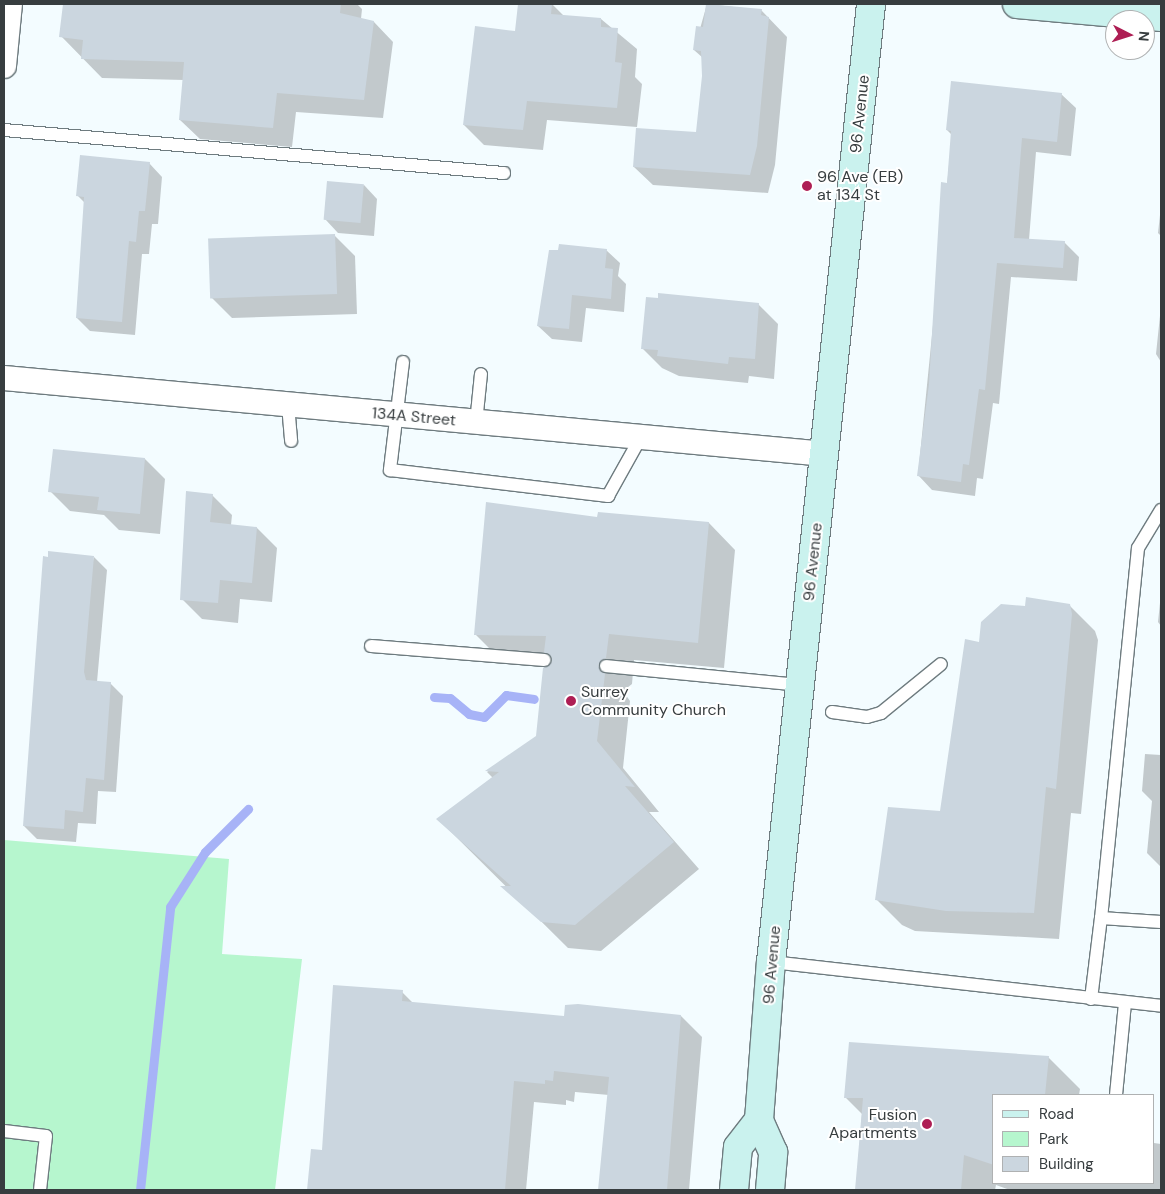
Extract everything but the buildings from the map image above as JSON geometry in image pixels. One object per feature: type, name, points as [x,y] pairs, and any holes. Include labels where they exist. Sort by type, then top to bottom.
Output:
[{"type":"main road","name":"96 Avenue","points":[[770,1190],[773,1152],[759,1120],[771,962],[871,4]]},
{"type":"main road","points":[[1017,4],[1161,17]]},
{"type":"main road","points":[[734,1190],[738,1147],[759,1120]]},
{"type":"street","points":[[4,66],[10,4]]},
{"type":"street","name":"134A Street","points":[[4,378],[398,416],[825,454]]},
{"type":"lane","points":[[4,130],[504,173]]},
{"type":"lane","points":[[403,362],[390,470],[608,496],[641,437]]},
{"type":"lane","points":[[476,423],[480,374]]},
{"type":"lane","points":[[288,405],[291,441]]},
{"type":"lane","points":[[1091,999],[1101,918],[1138,548],[1161,510]]},
{"type":"lane","points":[[371,646],[544,660]]},
{"type":"lane","points":[[832,712],[867,716],[881,713],[941,664]]},
{"type":"lane","points":[[606,666],[800,685]]},
{"type":"lane","points":[[1101,918],[1161,922]]},
{"type":"lane","points":[[771,962],[1161,1006]]},
{"type":"lane","points":[[1116,1094],[1125,1003]]},
{"type":"lane","points":[[4,1131],[46,1136],[40,1190]]},
{"type":"green space","points":[[4,840],[229,859],[222,954],[302,959],[275,1190],[4,1190]]},
{"type":"waterway","points":[[434,697],[450,698],[469,714],[484,717],[506,695],[534,699]]},
{"type":"waterway","points":[[140,1190],[170,907],[205,852],[248,809]]},
{"type":"place","name":"96 Ave (EB) at 134 St","points":[[807,186]]},
{"type":"place","name":"Surrey Community Church","points":[[571,701]]},
{"type":"place","name":"Fusion Apartments","points":[[927,1124]]}]
